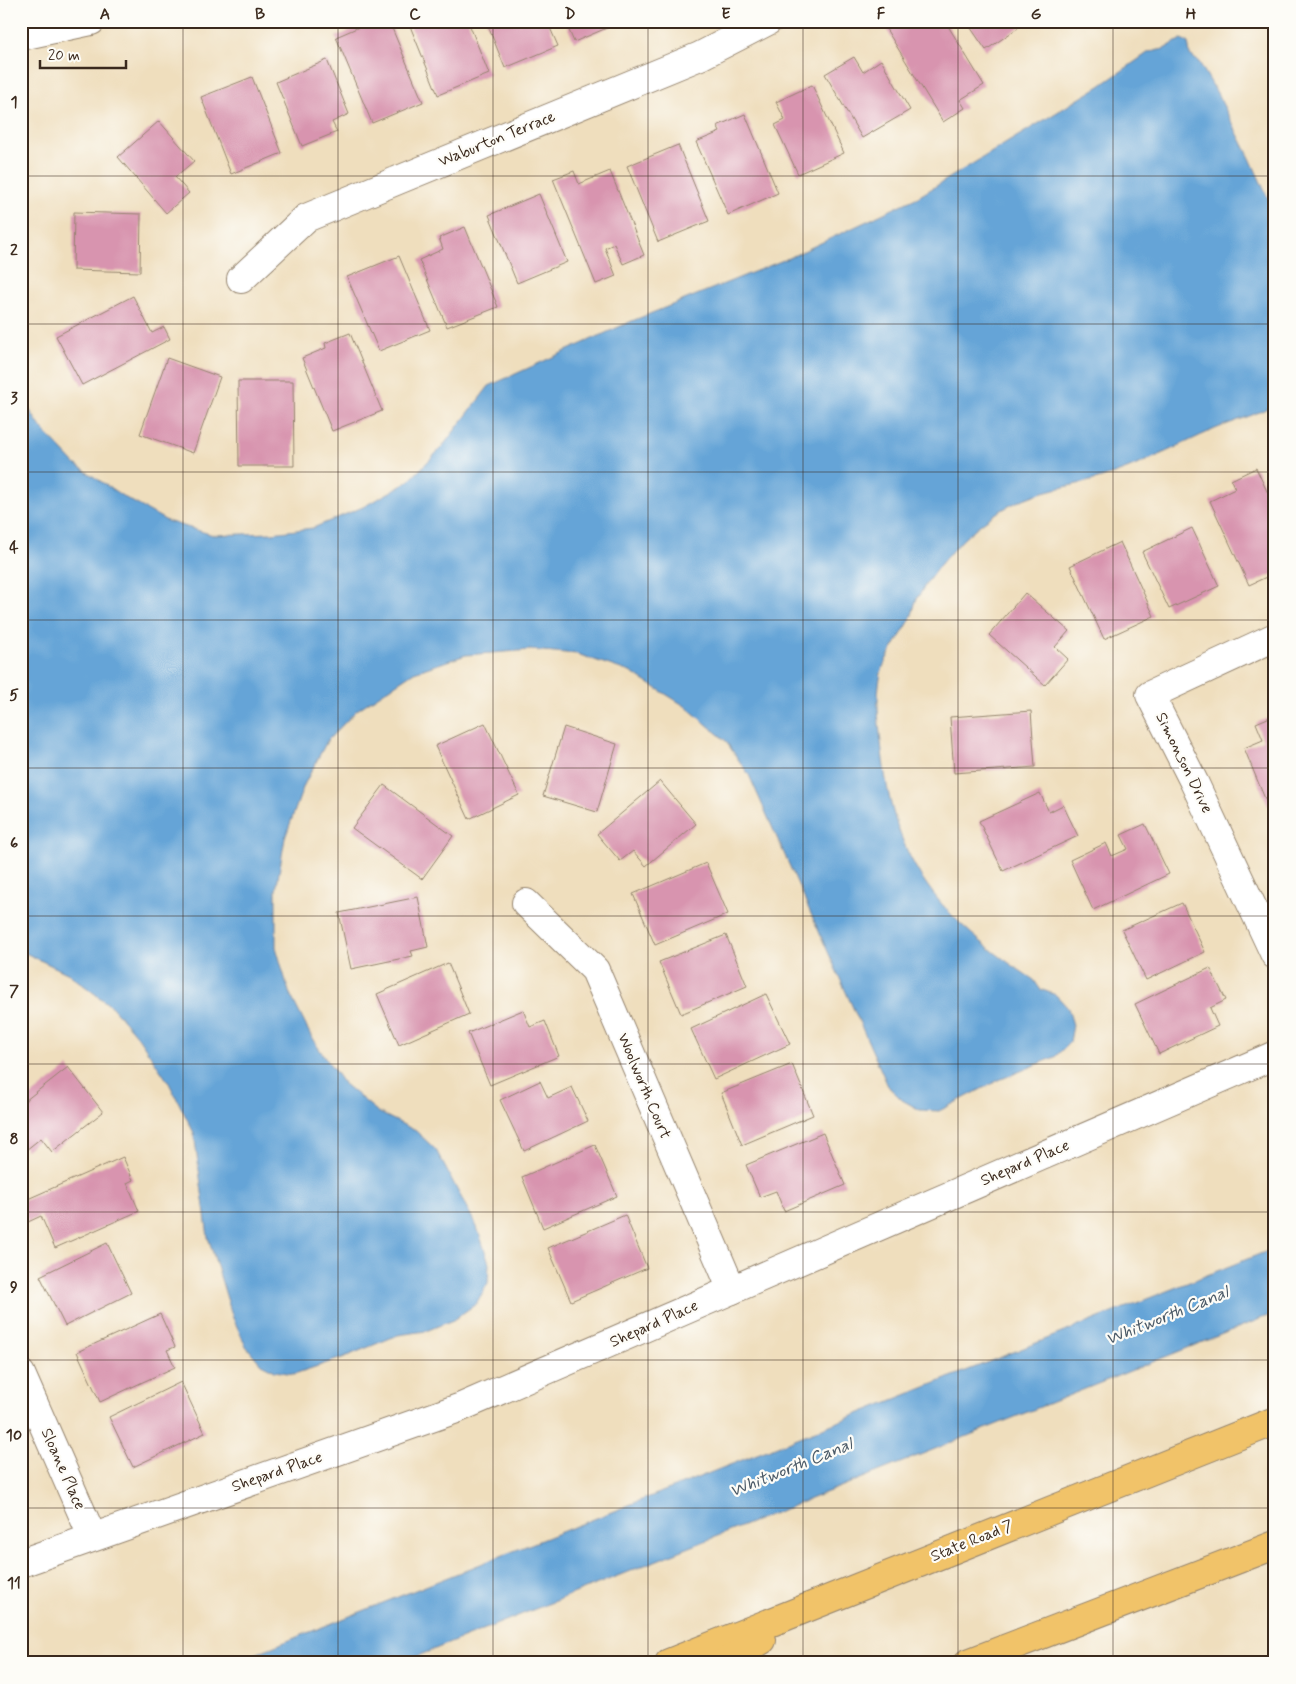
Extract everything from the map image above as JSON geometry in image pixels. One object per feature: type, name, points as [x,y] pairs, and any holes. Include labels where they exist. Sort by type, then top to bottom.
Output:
[{"type":"main road","name":"State Road 7","points":[[669,1663],[1275,1421]]},
{"type":"main road","points":[[968,1663],[1275,1545]]},
{"type":"main road","points":[[724,1663],[831,1597]]},
{"type":"street","points":[[21,36],[91,21]]},
{"type":"street","name":"Waburton Terrace","points":[[241,279],[306,218],[700,56],[768,21]]},
{"type":"street","name":"Simonson Drive","points":[[1275,637],[1150,695],[1194,782],[1275,955]]},
{"type":"street","name":"Woolworth Court","points":[[526,903],[595,970],[732,1290]]},
{"type":"street","name":"Shepard Place","points":[[21,1562],[459,1408],[1275,1055]]},
{"type":"street","name":"Sloane Place","points":[[21,1374],[92,1536]]},
{"type":"water","points":[[1181,39],[1188,42],[1190,55],[1199,62],[1217,93],[1250,158],[1275,214],[1275,404],[1128,469],[1098,479],[1043,492],[1021,500],[984,522],[971,532],[937,568],[917,598],[910,620],[886,660],[879,683],[879,722],[888,791],[898,827],[911,858],[927,885],[948,911],[972,934],[1034,980],[1040,989],[1056,995],[1068,1008],[1073,1025],[1070,1042],[1055,1057],[999,1080],[939,1111],[920,1110],[902,1100],[888,1086],[749,775],[725,740],[685,706],[630,672],[577,654],[531,650],[466,655],[414,672],[357,710],[327,741],[304,785],[285,838],[276,890],[276,947],[289,992],[313,1040],[343,1083],[378,1112],[416,1131],[436,1150],[477,1227],[489,1263],[488,1283],[476,1304],[453,1320],[426,1331],[398,1335],[342,1358],[294,1374],[275,1371],[261,1364],[246,1346],[233,1318],[208,1237],[194,1133],[169,1083],[138,1037],[112,1007],[69,974],[21,951],[21,397],[42,429],[75,464],[124,497],[167,521],[213,535],[272,533],[313,528],[363,507],[408,482],[442,447],[489,386],[632,321],[791,257],[918,197],[1100,86],[1149,52],[1164,49]]},
{"type":"water","name":"Whitworth Canal","points":[[1275,1248],[1275,1313],[400,1663],[232,1663]]},
{"type":"building","points":[[373,21],[389,21],[423,102],[372,123],[336,37]]},
{"type":"building","points":[[408,21],[468,21],[489,74],[438,95]]},
{"type":"building","points":[[486,21],[547,21],[558,46],[505,68]]},
{"type":"building","points":[[565,21],[623,21],[574,42]]},
{"type":"building","points":[[888,21],[904,21],[906,26],[914,21],[945,21],[984,85],[960,100],[965,108],[943,122],[883,24]]},
{"type":"building","points":[[966,21],[1028,21],[986,50]]},
{"type":"building","points":[[854,57],[863,72],[881,60],[910,110],[862,138],[825,74]]},
{"type":"building","points":[[327,60],[349,114],[332,122],[337,132],[302,146],[276,82]]},
{"type":"building","points":[[252,77],[282,153],[231,174],[201,97]]},
{"type":"building","points":[[812,85],[844,153],[798,174],[775,125],[785,120],[776,102]]},
{"type":"building","points":[[745,114],[778,193],[728,215],[696,142],[720,132],[717,126]]},
{"type":"building","points":[[159,121],[194,161],[175,177],[189,193],[166,213],[118,157]]},
{"type":"building","points":[[678,145],[709,221],[658,242],[627,166]]},
{"type":"building","points":[[574,171],[579,184],[610,171],[644,255],[623,264],[614,244],[605,248],[616,276],[596,284],[553,179]]},
{"type":"building","points":[[539,194],[567,262],[517,283],[489,215]]},
{"type":"building","points":[[74,212],[141,214],[140,272],[73,270]]},
{"type":"building","points":[[465,227],[498,307],[447,327],[419,260],[443,249],[439,238]]},
{"type":"building","points":[[399,256],[430,330],[379,351],[347,277]]},
{"type":"building","points":[[133,296],[152,333],[164,327],[170,339],[82,385],[56,336]]},
{"type":"building","points":[[350,333],[382,411],[332,431],[302,358],[326,348],[325,343]]},
{"type":"building","points":[[167,358],[220,377],[193,453],[140,434]]},
{"type":"building","points":[[238,381],[293,381],[294,466],[239,466]]},
{"type":"building","points":[[1256,468],[1275,508],[1275,573],[1249,585],[1210,501],[1235,489],[1231,480]]},
{"type":"building","points":[[1192,528],[1219,586],[1169,609],[1142,552]]},
{"type":"building","points":[[1120,542],[1154,616],[1104,639],[1070,566]]},
{"type":"building","points":[[1025,593],[1069,631],[1055,647],[1068,659],[1045,685],[989,635]]},
{"type":"building","points":[[1031,711],[1035,767],[954,773],[950,717]]},
{"type":"building","points":[[1275,715],[1275,803],[1268,806],[1244,748],[1263,740],[1256,723]]},
{"type":"building","points":[[485,723],[519,795],[469,819],[435,746]]},
{"type":"building","points":[[564,727],[617,744],[597,812],[543,796]]},
{"type":"building","points":[[660,781],[696,824],[646,866],[633,851],[620,861],[597,834]]},
{"type":"building","points":[[384,785],[453,836],[422,879],[352,828]]},
{"type":"building","points":[[1040,793],[1049,812],[1063,805],[1078,836],[1003,871],[979,821]]},
{"type":"building","points":[[1145,824],[1169,874],[1093,910],[1070,860],[1106,843],[1112,856],[1128,849],[1121,835]]},
{"type":"building","points":[[706,863],[728,914],[655,945],[633,894]]},
{"type":"building","points":[[418,897],[428,947],[411,951],[413,956],[351,969],[339,913]]},
{"type":"building","points":[[1182,903],[1205,952],[1146,980],[1122,930]]},
{"type":"building","points":[[726,935],[747,986],[681,1014],[659,962]]},
{"type":"building","points":[[448,963],[469,1014],[399,1045],[377,994]]},
{"type":"building","points":[[1210,968],[1226,1000],[1210,1008],[1218,1026],[1159,1054],[1135,1004]]},
{"type":"building","points":[[766,994],[790,1044],[714,1079],[691,1029]]},
{"type":"building","points":[[523,1010],[530,1027],[545,1021],[559,1056],[490,1085],[468,1033]]},
{"type":"building","points":[[792,1064],[813,1115],[742,1145],[721,1093]]},
{"type":"building","points":[[68,1067],[103,1112],[52,1152],[41,1138],[26,1150],[21,1143],[21,1104]]},
{"type":"building","points":[[540,1081],[548,1098],[572,1087],[588,1121],[524,1151],[500,1100]]},
{"type":"building","points":[[823,1133],[845,1185],[784,1211],[776,1191],[760,1197],[746,1165]]},
{"type":"building","points":[[595,1145],[617,1196],[543,1228],[522,1177]]},
{"type":"building","points":[[123,1157],[133,1180],[127,1183],[139,1211],[55,1248],[41,1216],[28,1222],[21,1202]]},
{"type":"building","points":[[625,1215],[647,1268],[571,1301],[548,1248]]},
{"type":"building","points":[[107,1243],[131,1293],[65,1326],[40,1276]]},
{"type":"building","points":[[160,1314],[175,1347],[167,1350],[175,1367],[100,1402],[77,1352]]},
{"type":"building","points":[[181,1382],[205,1433],[133,1467],[109,1417]]}]
